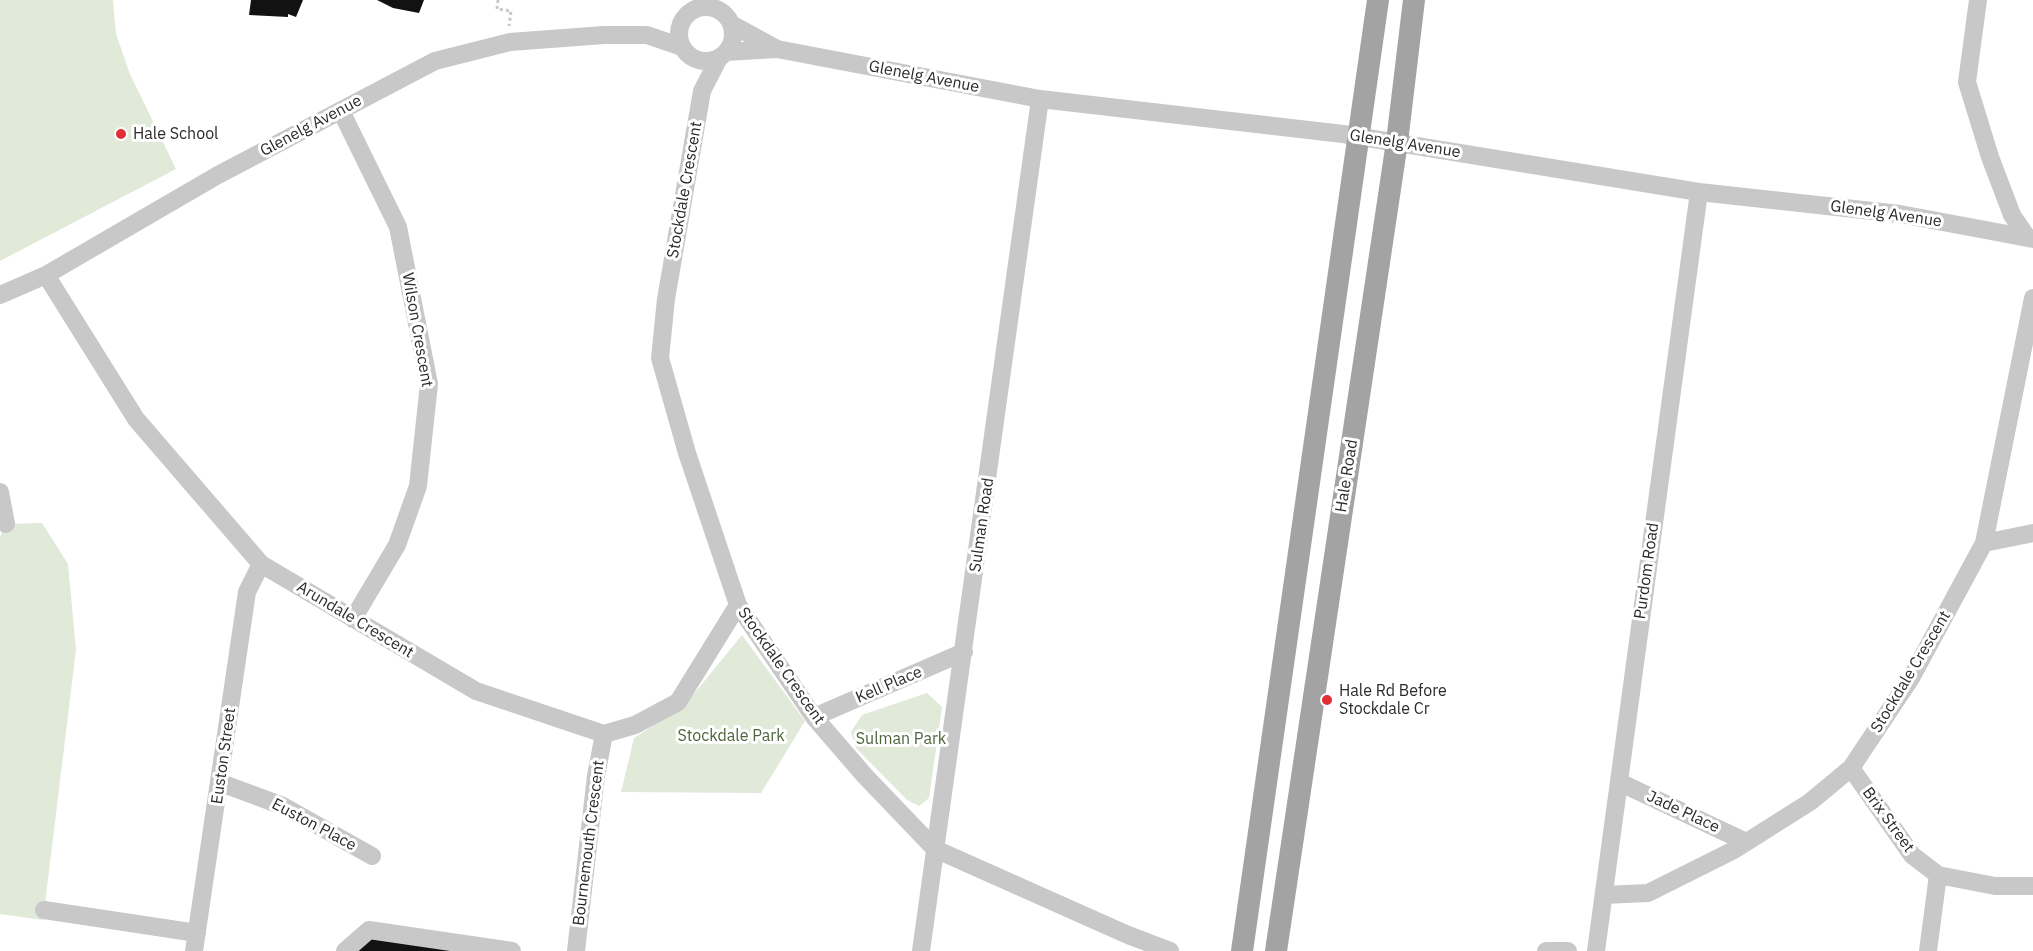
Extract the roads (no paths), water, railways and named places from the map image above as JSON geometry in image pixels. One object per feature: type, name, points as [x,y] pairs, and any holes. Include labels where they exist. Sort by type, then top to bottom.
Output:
[{"type":"main road","points":[[1242,951],[1378,0]]},
{"type":"main road","name":"Hale Road","points":[[1276,951],[1397,142],[1414,0]]},
{"type":"street","points":[[1978,0],[1967,82],[2012,215],[2030,238]]},
{"type":"street","name":"Glenelg Avenue","points":[[646,35],[704,3],[720,11],[731,24],[777,49]]},
{"type":"street","points":[[682,47],[679,37],[683,13]]},
{"type":"street","points":[[723,55],[732,42],[731,24]]},
{"type":"street","name":"Glenelg Avenue","points":[[0,295],[46,275],[218,175],[435,60],[510,42],[646,35],[682,47],[696,59],[707,62],[723,55],[777,49],[1040,99],[1359,136],[1699,192],[1900,214],[2030,238]]},
{"type":"street","name":"Stockdale Crescent","points":[[723,55],[702,91],[666,299],[660,358],[687,453],[738,605],[814,717],[865,776],[935,849],[1128,935],[1170,951]]},
{"type":"street","name":"Stockdale Crescent","points":[[696,59],[702,91]]},
{"type":"street","name":"Sulman Road","points":[[921,951],[1040,99]]},
{"type":"street","name":"Wilson Crescent","points":[[341,111],[398,227],[429,384],[418,486],[397,545],[353,619]]},
{"type":"street","name":"Purdom Road","points":[[1596,951],[1699,192]]},
{"type":"street","name":"Arundale Crescent","points":[[46,275],[136,419],[261,564],[476,691],[604,734]]},
{"type":"street","name":"Stockdale Crescent","points":[[1604,895],[1648,894],[1746,842],[1810,802],[1851,768],[1911,678],[1984,543],[2033,298]]},
{"type":"street","points":[[0,492],[6,524]]},
{"type":"street","points":[[1984,543],[2033,533]]},
{"type":"street","name":"Euston Street","points":[[194,951],[221,783],[247,592],[261,564]]},
{"type":"street","points":[[604,734],[635,725],[678,702],[738,605]]},
{"type":"street","name":"Kell Place","points":[[814,717],[964,652]]},
{"type":"street","name":"Bournemouth Crescent","points":[[576,951],[596,777],[604,734]]},
{"type":"street","name":"Brix Street","points":[[1851,768],[1912,855],[1938,875],[1995,886],[2033,886]]},
{"type":"street","name":"Jade Place","points":[[1619,782],[1746,842]]},
{"type":"street","name":"Euston Place","points":[[221,783],[283,806],[372,856]]},
{"type":"street","points":[[1928,951],[1938,875]]},
{"type":"street","points":[[44,910],[197,933]]},
{"type":"street","points":[[345,951],[369,930],[512,951]]},
{"type":"street","points":[[1546,951],[1568,951]]},
{"type":"place","name":"Hale School","points":[[121,134]]},
{"type":"place","name":"Hale Rd Before Stockdale Cr","points":[[1327,700]]},
{"type":"park label","name":"Stockdale Park","points":[[731,736]]},
{"type":"park label","name":"Sulman Park","points":[[901,739]]}]
